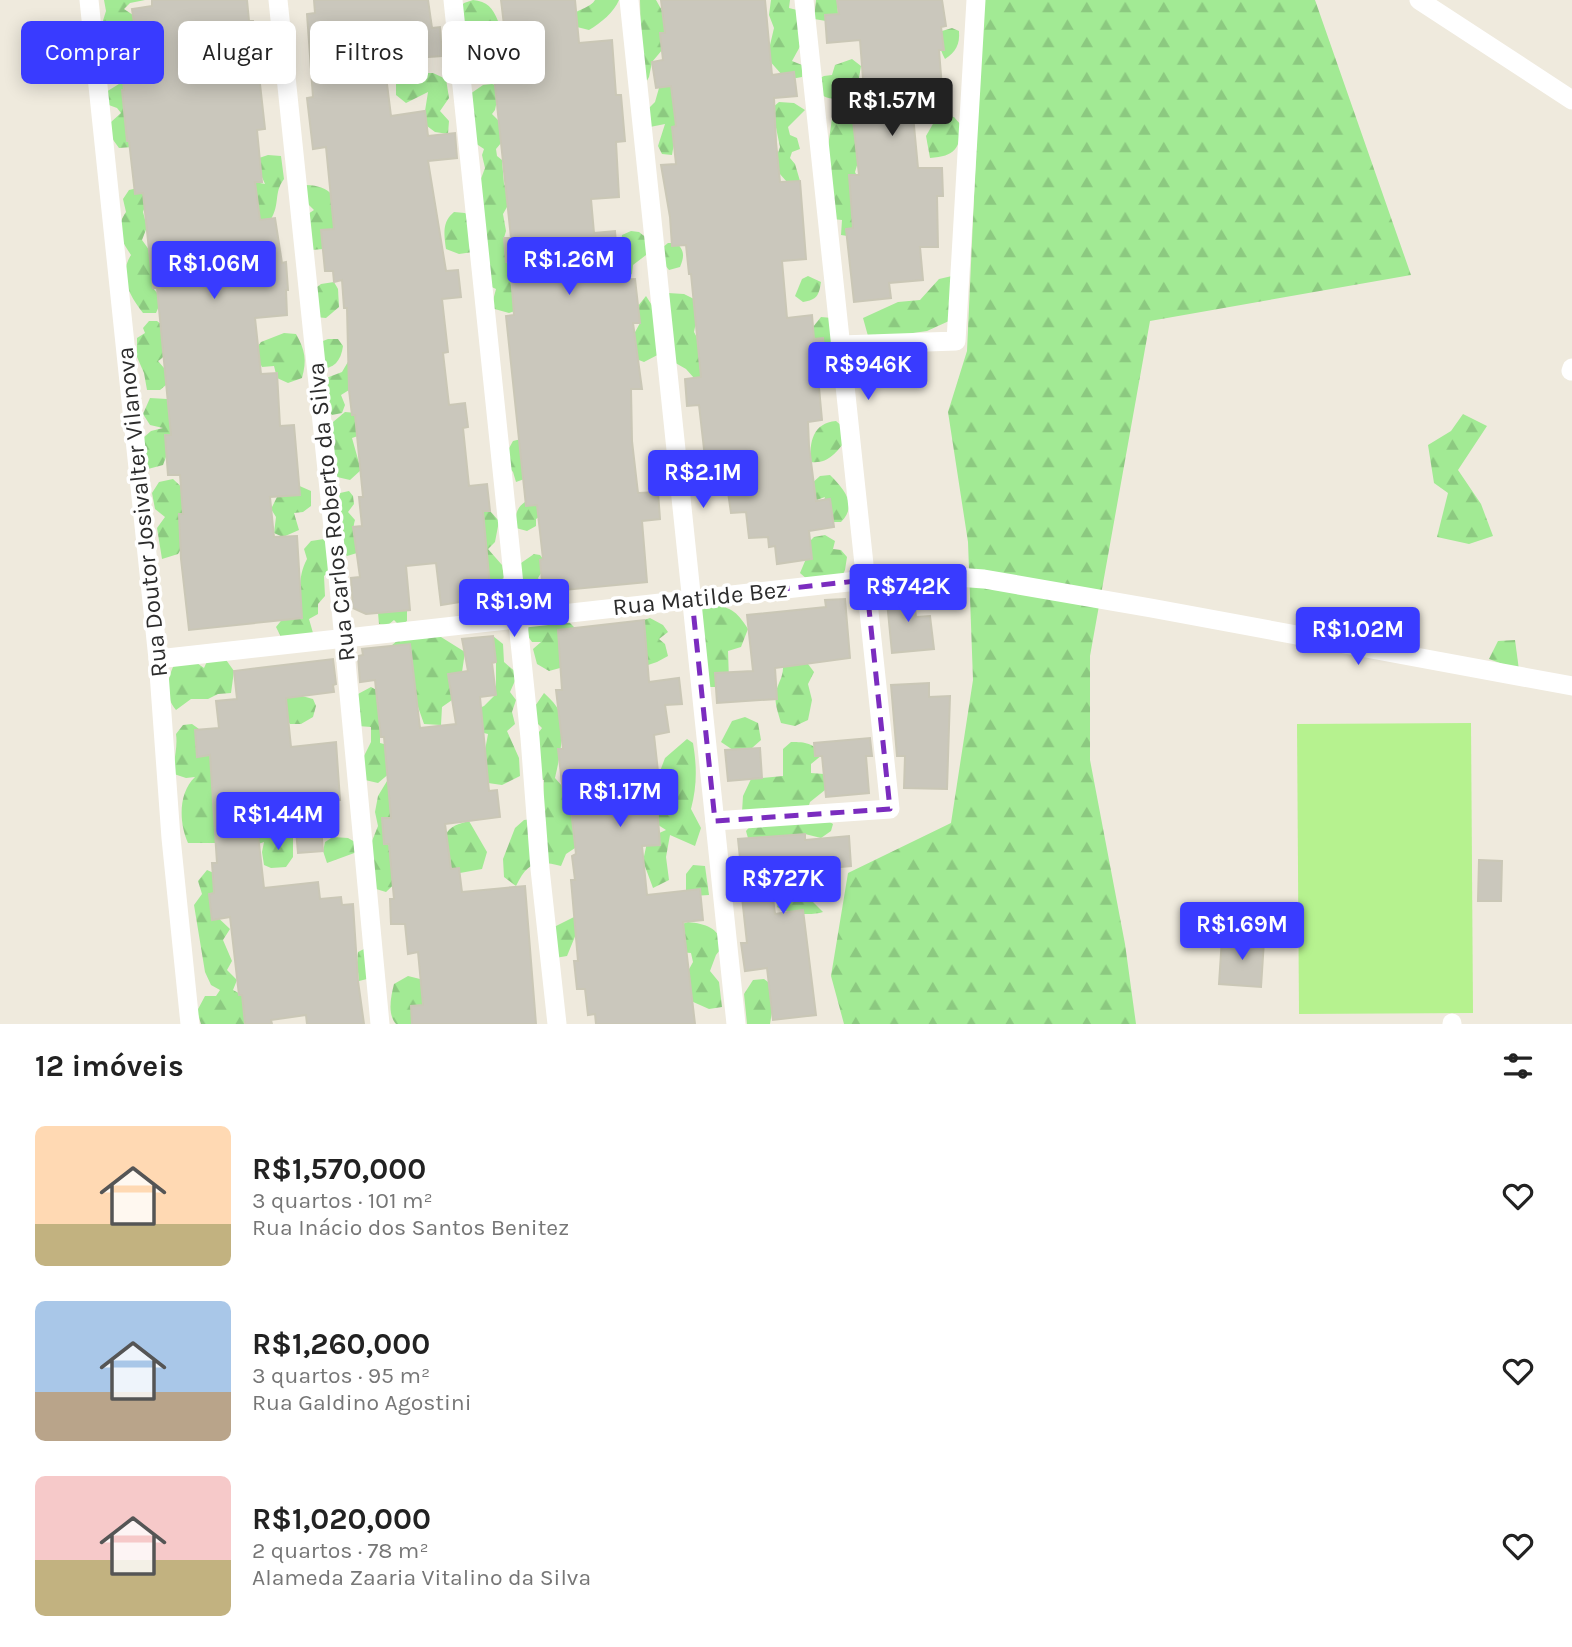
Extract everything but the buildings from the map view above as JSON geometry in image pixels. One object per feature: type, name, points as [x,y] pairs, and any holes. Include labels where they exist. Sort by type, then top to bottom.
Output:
[{"type":"street","name":"Rua Doutor Josivalter Vilanova","points":[[89,0],[158,659],[171,838],[190,1024]]},
{"type":"street","name":"Rua Carlos Roberto da Silva","points":[[278,0],[344,638],[380,1024]]},
{"type":"street","points":[[453,0],[518,618],[557,1024]]},
{"type":"street","points":[[629,0],[736,1024]]},
{"type":"street","points":[[715,821],[890,809],[804,0]]},
{"type":"street","points":[[841,345],[956,341],[976,0]]},
{"type":"street","points":[[1419,0],[1572,100]]},
{"type":"street","name":"Rua Matilde Bez","points":[[158,659],[866,580],[943,576],[984,579],[1151,608],[1572,686]]},
{"type":"highlighted area","points":[[866,580],[890,809],[715,821],[692,599]]},
{"type":"green space","points":[[104,0],[145,0],[130,3],[124,9],[133,15],[134,21],[103,21],[106,11]]},
{"type":"green space","points":[[473,0],[486,4],[498,21],[458,21],[457,10],[464,3]]},
{"type":"green space","points":[[595,0],[619,0],[610,13],[594,27],[589,30],[577,27],[572,15]]},
{"type":"green space","points":[[640,0],[656,0],[668,21],[673,37],[652,62],[649,77],[642,90]]},
{"type":"green space","points":[[771,0],[790,0],[789,8],[801,11],[803,41],[792,61],[802,65],[802,77],[791,79],[783,76],[767,58],[774,28],[769,15]]},
{"type":"green space","points":[[816,0],[837,0],[838,14],[826,21],[814,19]]},
{"type":"green space","points":[[983,0],[1315,0],[1411,275],[1150,321],[1090,656],[1090,760],[1125,944],[1136,1024],[844,1024],[831,976],[848,873],[951,823],[973,680],[968,542],[948,412],[967,351]]},
{"type":"green space","points":[[952,28],[959,31],[959,40],[955,50],[945,59],[940,38],[942,31]]},
{"type":"green space","points":[[852,59],[861,66],[859,78],[853,86],[842,88],[837,99],[822,95],[816,80],[832,75],[835,65]]},
{"type":"green space","points":[[428,73],[442,77],[442,84],[447,84],[449,98],[440,111],[449,121],[448,134],[435,132],[427,126],[425,111],[428,92],[406,103],[396,95],[396,84],[428,84]]},
{"type":"green space","points":[[119,84],[127,84],[132,147],[119,148],[111,137],[111,122],[121,113],[117,108],[106,104],[106,92]]},
{"type":"green space","points":[[483,85],[500,86],[492,114],[499,121],[501,143],[496,149],[497,156],[502,160],[504,184],[510,193],[503,214],[506,231],[504,238],[510,246],[506,262],[511,268],[509,281],[517,281],[521,309],[509,313],[491,308],[496,289],[485,284],[479,184],[485,168],[482,155],[484,149],[472,141],[470,94]]},
{"type":"green space","points":[[671,85],[678,109],[672,155],[662,154],[658,146],[665,124],[645,128],[647,110],[655,102],[659,88]]},
{"type":"green space","points":[[779,102],[794,103],[805,110],[788,127],[790,135],[797,138],[800,149],[792,152],[790,158],[795,164],[800,181],[787,182],[779,173],[777,156],[780,147],[772,108]]},
{"type":"green space","points":[[845,109],[852,112],[858,162],[855,172],[864,191],[854,237],[841,235],[842,220],[832,219],[828,147],[832,118]]},
{"type":"green space","points":[[946,116],[954,117],[961,125],[959,140],[951,153],[930,158],[926,136],[934,122]]},
{"type":"green space","points":[[268,155],[281,156],[284,179],[270,221],[260,224],[249,200],[257,194],[255,182],[265,184],[256,171],[256,159]]},
{"type":"green space","points":[[306,185],[322,188],[332,194],[343,220],[323,249],[312,250],[308,214],[314,210],[304,200]]},
{"type":"green space","points":[[138,188],[150,192],[143,212],[147,227],[142,240],[152,254],[153,288],[162,299],[156,313],[143,313],[133,299],[125,277],[131,255],[119,229],[126,212],[123,199],[129,190]]},
{"type":"green space","points":[[454,212],[465,213],[472,218],[473,252],[459,254],[446,249],[444,233]]},
{"type":"green space","points":[[631,231],[639,232],[648,239],[650,252],[633,265],[632,274],[622,280],[611,281],[612,254],[619,253],[622,235]]},
{"type":"green space","points":[[668,243],[677,243],[683,255],[680,267],[669,270],[664,264],[663,247]]},
{"type":"green space","points":[[808,276],[821,282],[818,294],[803,302],[795,296],[802,279]]},
{"type":"green space","points":[[952,276],[949,321],[927,331],[913,333],[914,341],[905,368],[885,375],[870,388],[855,387],[855,365],[878,356],[877,343],[868,336],[863,318],[898,302],[920,300],[939,279]]},
{"type":"green space","points":[[334,282],[338,289],[339,307],[326,318],[315,317],[313,290],[321,284]]},
{"type":"green space","points":[[668,293],[684,294],[694,299],[694,332],[706,355],[708,377],[694,378],[686,369],[672,361],[669,349],[644,362],[636,359],[634,334],[640,323],[638,306],[646,296],[653,307]]},
{"type":"green space","points":[[821,317],[832,318],[837,341],[830,352],[818,352],[809,339],[813,327]]},
{"type":"green space","points":[[149,321],[157,321],[165,327],[167,337],[167,350],[158,361],[170,375],[166,385],[160,390],[147,390],[137,357],[137,338],[145,333],[143,328]]},
{"type":"green space","points":[[284,333],[296,334],[305,360],[302,378],[288,383],[277,378],[274,366],[262,367],[254,352],[261,342]]},
{"type":"green space","points":[[338,339],[343,346],[342,351],[333,366],[319,369],[318,343]]},
{"type":"green space","points":[[349,360],[349,390],[341,395],[345,405],[342,413],[332,415],[327,409],[321,380],[342,372]]},
{"type":"green space","points":[[150,398],[167,399],[172,412],[169,422],[173,438],[163,465],[148,469],[141,464],[142,439],[151,431],[163,428],[150,425],[143,414]]},
{"type":"green space","points":[[345,412],[368,414],[367,433],[352,438],[361,470],[350,480],[337,477],[327,427]]},
{"type":"green space","points":[[1463,414],[1487,426],[1458,470],[1481,504],[1493,536],[1469,544],[1437,537],[1448,493],[1434,483],[1428,445],[1451,431]]},
{"type":"green space","points":[[836,421],[843,427],[846,440],[827,459],[811,462],[812,441],[817,430],[822,425]]},
{"type":"green space","points":[[525,438],[530,477],[516,482],[507,465],[508,450],[513,441]]},
{"type":"green space","points":[[830,475],[849,503],[846,516],[841,522],[829,522],[823,503],[825,497],[811,502],[811,484],[820,476]]},
{"type":"green space","points":[[173,479],[192,497],[184,544],[178,554],[162,559],[157,528],[165,517],[155,509],[152,493],[159,482]]},
{"type":"green space","points":[[295,484],[311,491],[311,506],[303,512],[294,513],[299,530],[283,537],[274,533],[276,517],[271,509],[277,497]]},
{"type":"green space","points":[[349,491],[354,504],[348,512],[355,520],[354,532],[359,544],[357,553],[347,556],[340,543],[336,517],[340,493]]},
{"type":"green space","points":[[537,498],[546,512],[536,519],[536,526],[527,531],[516,528],[519,508]]},
{"type":"green space","points":[[483,511],[490,511],[499,521],[495,542],[488,549],[502,565],[504,577],[496,587],[488,581],[479,540],[486,537],[479,522]]},
{"type":"green space","points":[[825,535],[835,541],[833,549],[841,550],[847,557],[845,570],[841,579],[808,580],[800,573],[808,554],[806,545],[814,537]]},
{"type":"green space","points":[[324,539],[332,550],[333,568],[324,576],[325,596],[318,604],[318,614],[309,619],[313,633],[281,637],[276,627],[284,617],[302,618],[300,580],[307,559],[304,549],[311,541]]},
{"type":"green space","points":[[534,554],[540,555],[547,564],[538,578],[543,586],[552,592],[550,600],[533,601],[523,584],[521,563]]},
{"type":"green space","points":[[707,604],[732,610],[748,629],[741,647],[728,651],[729,680],[716,687],[702,687],[697,613]]},
{"type":"green space","points":[[401,605],[407,606],[407,621],[400,626],[394,620],[388,625],[379,624],[378,613],[386,609],[392,612]]},
{"type":"green space","points":[[564,617],[575,628],[567,657],[560,668],[549,671],[537,664],[533,649],[541,642],[532,642],[527,635],[530,621]]},
{"type":"green space","points":[[650,618],[663,625],[668,632],[659,639],[665,644],[668,656],[642,667],[637,635],[644,620]]},
{"type":"green space","points":[[493,636],[503,644],[504,662],[518,674],[510,692],[516,700],[512,712],[515,724],[507,731],[519,758],[520,776],[502,785],[488,783],[481,772],[488,734],[471,730],[468,713],[484,706],[496,694],[496,662],[490,651]]},
{"type":"green space","points":[[441,637],[465,652],[462,672],[449,683],[452,700],[442,707],[441,725],[424,724],[417,704],[407,688],[414,676],[391,646],[398,640]]},
{"type":"green space","points":[[1515,640],[1519,670],[1489,659],[1498,641]]},
{"type":"green space","points":[[224,657],[234,671],[231,693],[218,694],[208,699],[191,699],[176,710],[168,693],[170,675],[175,663],[194,661],[204,668],[208,659]]},
{"type":"green space","points":[[789,659],[808,664],[814,672],[808,684],[812,700],[808,720],[795,726],[781,723],[776,696],[783,668],[770,664]]},
{"type":"green space","points":[[371,687],[382,693],[386,714],[380,728],[380,743],[392,746],[403,762],[378,783],[365,780],[362,760],[371,742],[371,727],[358,726],[358,694]]},
{"type":"green space","points":[[544,693],[560,713],[562,741],[555,778],[562,786],[564,800],[581,809],[575,848],[566,854],[561,866],[545,863],[533,865],[524,872],[516,886],[504,877],[503,859],[515,828],[524,820],[542,818],[544,780],[536,778],[532,741],[542,728],[529,715]]},
{"type":"green space","points":[[302,696],[313,699],[316,706],[313,717],[301,724],[290,724],[285,718],[286,698]]},
{"type":"green space","points":[[745,717],[758,723],[761,740],[752,748],[733,750],[721,742],[732,721]]},
{"type":"green space","points":[[1471,723],[1473,1013],[1299,1014],[1297,724]]},
{"type":"green space","points":[[192,724],[199,729],[201,742],[197,752],[208,756],[218,755],[213,810],[214,820],[224,843],[188,843],[185,835],[183,800],[185,791],[195,777],[186,778],[174,774],[174,764],[176,734],[183,725]]},
{"type":"green space","points":[[687,739],[693,743],[696,768],[691,809],[701,828],[695,846],[670,835],[666,857],[669,880],[653,888],[643,861],[648,838],[666,830],[652,821],[648,803],[665,758]]},
{"type":"green space","points":[[791,742],[809,744],[822,755],[811,764],[811,773],[824,774],[830,786],[810,802],[808,808],[833,824],[831,831],[821,838],[805,834],[802,845],[751,849],[746,831],[752,824],[742,812],[743,796],[751,779],[783,776],[783,749]]},
{"type":"green space","points":[[403,780],[385,844],[393,847],[407,872],[386,892],[376,889],[370,846],[378,826],[375,812],[378,796],[387,781]]},
{"type":"green space","points":[[469,821],[487,852],[482,869],[460,873],[450,867],[445,837],[452,827]]},
{"type":"green space","points":[[247,823],[290,830],[281,832],[293,837],[293,857],[286,867],[271,868],[264,865],[264,842],[250,847]]},
{"type":"green space","points":[[333,837],[348,838],[355,842],[357,852],[327,863],[323,851],[325,842]]},
{"type":"green space","points":[[693,865],[705,866],[709,895],[693,896],[686,891],[686,874]]},
{"type":"green space","points":[[207,870],[216,874],[211,911],[230,929],[223,940],[232,961],[227,970],[237,980],[233,990],[246,997],[255,1024],[201,1024],[197,1011],[205,996],[216,996],[220,990],[211,985],[205,972],[194,905],[202,894],[198,881]]},
{"type":"green space","points":[[797,871],[806,880],[805,894],[823,912],[799,914],[777,907],[780,895],[776,884],[782,874]]},
{"type":"green space","points":[[578,915],[576,934],[567,956],[555,958],[552,928]]},
{"type":"green space","points":[[688,922],[710,928],[721,940],[723,946],[710,971],[719,982],[722,1007],[709,1009],[691,1001],[683,980],[693,962],[691,953],[678,952],[673,927]]},
{"type":"green space","points":[[370,946],[371,978],[359,981],[358,952]]},
{"type":"green space","points":[[408,976],[431,984],[417,1024],[396,1024],[391,1010],[394,984]]},
{"type":"green space","points":[[764,979],[776,988],[770,1024],[747,1024],[744,994],[753,980]]}]
